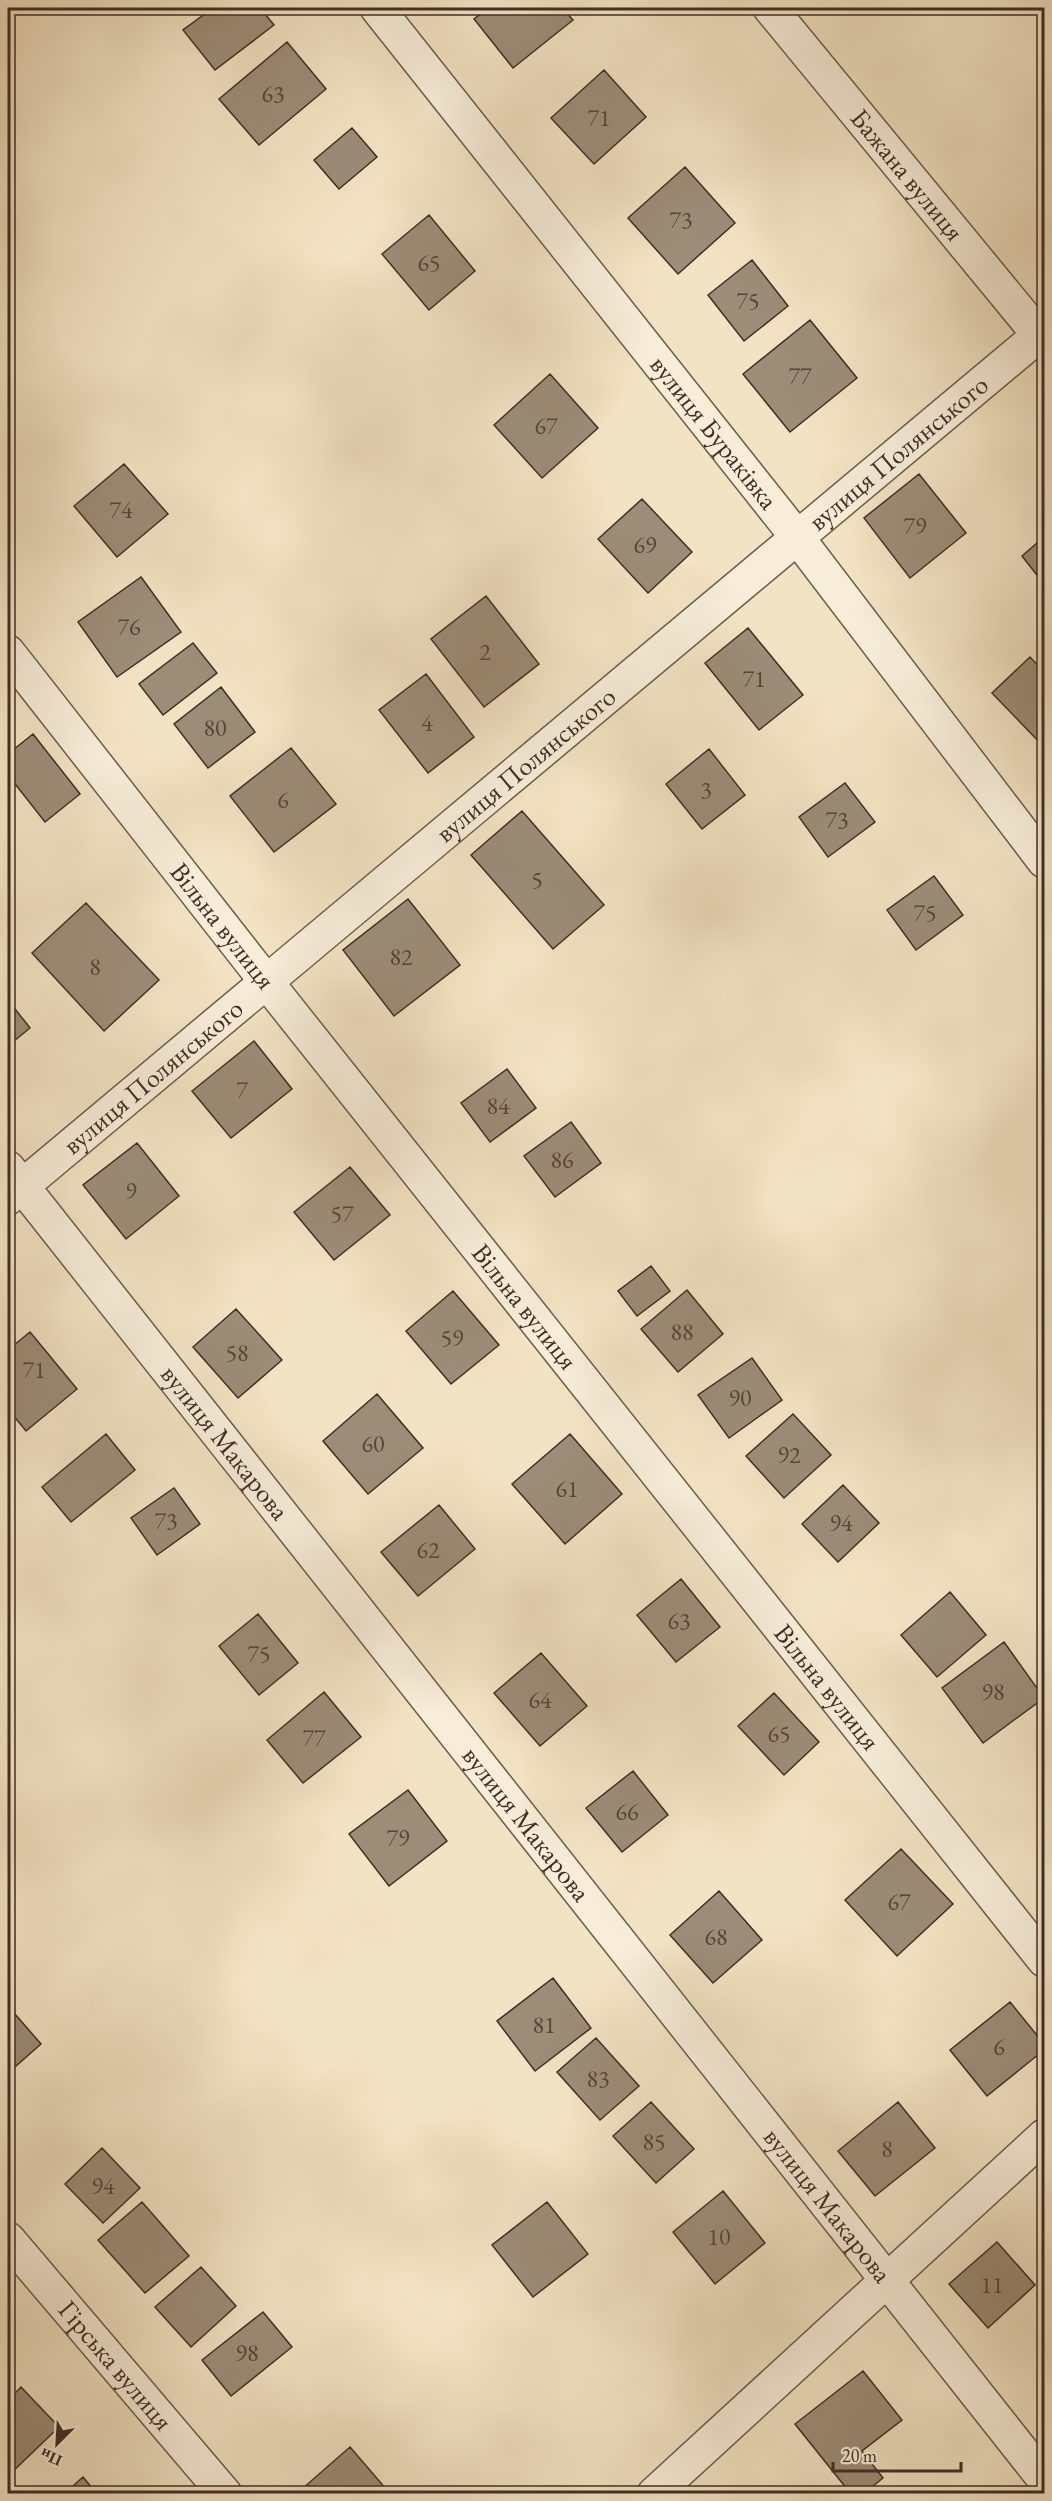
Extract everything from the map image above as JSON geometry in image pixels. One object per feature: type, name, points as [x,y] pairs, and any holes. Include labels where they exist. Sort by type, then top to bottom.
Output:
[{"type":"street","name":"вулиця Бураківка","points":[[377,8],[797,537],[1044,861]]},
{"type":"street","name":"Бажана вулиця","points":[[770,8],[1043,335]]},
{"type":"street","name":"вулиця Полянського","points":[[12,1184],[265,980],[1043,335]]},
{"type":"street","name":"Вільна вулиця","points":[[8,652],[265,980],[1044,1960]]},
{"type":"street","name":"вулиця Макарова","points":[[12,1184],[887,2279],[1044,2479]]},
{"type":"street","points":[[654,2493],[1044,2136]]},
{"type":"street","name":"Гірська вулиця","points":[[8,2239],[225,2493]]},
{"type":"building","points":[[213,8],[260,8],[274,25],[215,70],[183,30]]},
{"type":"building","points":[[489,8],[562,8],[573,20],[513,68],[474,19]]},
{"type":"building","points":[[287,42],[326,89],[259,145],[219,99]]},
{"type":"building","points":[[604,70],[646,117],[594,164],[551,118]]},
{"type":"building","points":[[352,128],[377,157],[339,189],[314,160]]},
{"type":"building","points":[[685,167],[735,223],[678,274],[628,218]]},
{"type":"building","points":[[429,215],[475,271],[429,310],[382,254]]},
{"type":"building","points":[[752,260],[788,306],[744,341],[708,295]]},
{"type":"building","points":[[810,320],[857,378],[790,432],[743,374]]},
{"type":"building","points":[[550,374],[598,428],[542,478],[494,425]]},
{"type":"building","points":[[124,464],[168,514],[117,557],[74,506]]},
{"type":"building","points":[[919,474],[966,533],[910,578],[864,518]]},
{"type":"building","points":[[642,499],[692,552],[648,593],[598,539]]},
{"type":"building","points":[[1044,537],[1044,584],[1022,556]]},
{"type":"building","points":[[141,577],[181,632],[117,677],[78,622]]},
{"type":"building","points":[[486,596],[539,664],[484,707],[431,639]]},
{"type":"building","points":[[748,628],[803,695],[759,730],[705,663]]},
{"type":"building","points":[[193,643],[217,673],[163,715],[139,684]]},
{"type":"building","points":[[1030,657],[1044,672],[1044,747],[992,693]]},
{"type":"building","points":[[426,674],[474,737],[428,773],[379,710]]},
{"type":"building","points":[[221,687],[255,732],[208,768],[174,724]]},
{"type":"building","points":[[33,734],[80,794],[45,822],[8,775],[8,754]]},
{"type":"building","points":[[291,748],[336,804],[274,852],[230,796]]},
{"type":"building","points":[[709,749],[745,795],[702,829],[666,784]]},
{"type":"building","points":[[845,783],[875,822],[828,857],[799,817]]},
{"type":"building","points":[[522,811],[604,905],[553,949],[471,855]]},
{"type":"building","points":[[934,876],[963,915],[916,950],[887,910]]},
{"type":"building","points":[[408,899],[460,965],[394,1016],[343,950]]},
{"type":"building","points":[[86,903],[159,980],[104,1031],[32,953]]},
{"type":"building","points":[[8,1000],[30,1028],[8,1046]]},
{"type":"building","points":[[254,1041],[292,1089],[231,1138],[192,1091]]},
{"type":"building","points":[[507,1069],[536,1108],[490,1142],[461,1103]]},
{"type":"building","points":[[571,1122],[601,1163],[555,1197],[524,1156]]},
{"type":"building","points":[[137,1143],[179,1196],[126,1239],[83,1185]]},
{"type":"building","points":[[350,1167],[390,1215],[334,1260],[294,1212]]},
{"type":"building","points":[[651,1266],[670,1291],[637,1316],[618,1291]]},
{"type":"building","points":[[687,1290],[723,1334],[678,1372],[641,1329]]},
{"type":"building","points":[[453,1291],[499,1345],[451,1384],[406,1331]]},
{"type":"building","points":[[236,1309],[282,1360],[238,1398],[193,1347]]},
{"type":"building","points":[[30,1332],[77,1389],[26,1431],[8,1409],[8,1350]]},
{"type":"building","points":[[752,1358],[782,1400],[729,1438],[698,1395]]},
{"type":"building","points":[[377,1394],[423,1448],[368,1494],[323,1441]]},
{"type":"building","points":[[793,1414],[831,1455],[784,1498],[746,1456]]},
{"type":"building","points":[[106,1434],[135,1470],[71,1522],[42,1487]]},
{"type":"building","points":[[570,1434],[622,1494],[565,1544],[512,1484]]},
{"type":"building","points":[[843,1485],[879,1523],[838,1562],[802,1524]]},
{"type":"building","points":[[174,1488],[200,1524],[157,1555],[131,1518]]},
{"type":"building","points":[[439,1505],[475,1549],[418,1596],[381,1552]]},
{"type":"building","points":[[681,1579],[720,1627],[676,1662],[637,1615]]},
{"type":"building","points":[[950,1592],[986,1635],[937,1677],[901,1635]]},
{"type":"building","points":[[258,1614],[298,1663],[259,1695],[219,1646]]},
{"type":"building","points":[[1004,1642],[1044,1698],[983,1743],[942,1688]]},
{"type":"building","points":[[541,1653],[587,1706],[540,1746],[494,1693]]},
{"type":"building","points":[[324,1692],[361,1737],[303,1783],[267,1740]]},
{"type":"building","points":[[774,1693],[819,1742],[784,1775],[738,1726]]},
{"type":"building","points":[[633,1771],[668,1815],[622,1852],[586,1808]]},
{"type":"building","points":[[408,1790],[447,1841],[389,1886],[349,1834]]},
{"type":"building","points":[[901,1849],[953,1904],[897,1956],[845,1900]]},
{"type":"building","points":[[719,1891],[762,1940],[713,1983],[670,1935]]},
{"type":"building","points":[[553,1978],[591,2028],[535,2071],[497,2021]]},
{"type":"building","points":[[1010,2002],[1044,2044],[1044,2050],[987,2096],[950,2050]]},
{"type":"building","points":[[8,2006],[41,2044],[8,2073]]},
{"type":"building","points":[[596,2038],[639,2086],[600,2120],[557,2072]]},
{"type":"building","points":[[651,2102],[694,2149],[656,2183],[613,2136]]},
{"type":"building","points":[[898,2102],[935,2148],[875,2196],[838,2151]]},
{"type":"building","points":[[102,2148],[140,2188],[103,2223],[65,2184]]},
{"type":"building","points":[[723,2191],[765,2243],[715,2284],[673,2232]]},
{"type":"building","points":[[142,2202],[189,2256],[145,2293],[98,2240]]},
{"type":"building","points":[[547,2202],[588,2254],[533,2297],[492,2245]]},
{"type":"building","points":[[997,2242],[1035,2285],[988,2328],[949,2284]]},
{"type":"building","points":[[201,2267],[236,2306],[191,2347],[155,2307]]},
{"type":"building","points":[[263,2312],[292,2347],[231,2396],[202,2360]]},
{"type":"building","points":[[863,2371],[902,2420],[862,2451],[883,2478],[863,2494],[851,2494],[795,2424]]},
{"type":"building","points":[[21,2387],[59,2427],[8,2476],[8,2400]]},
{"type":"building","points":[[350,2447],[386,2489],[381,2494],[306,2494],[302,2489]]},
{"type":"building","points":[[83,2477],[97,2494],[64,2494]]}]
